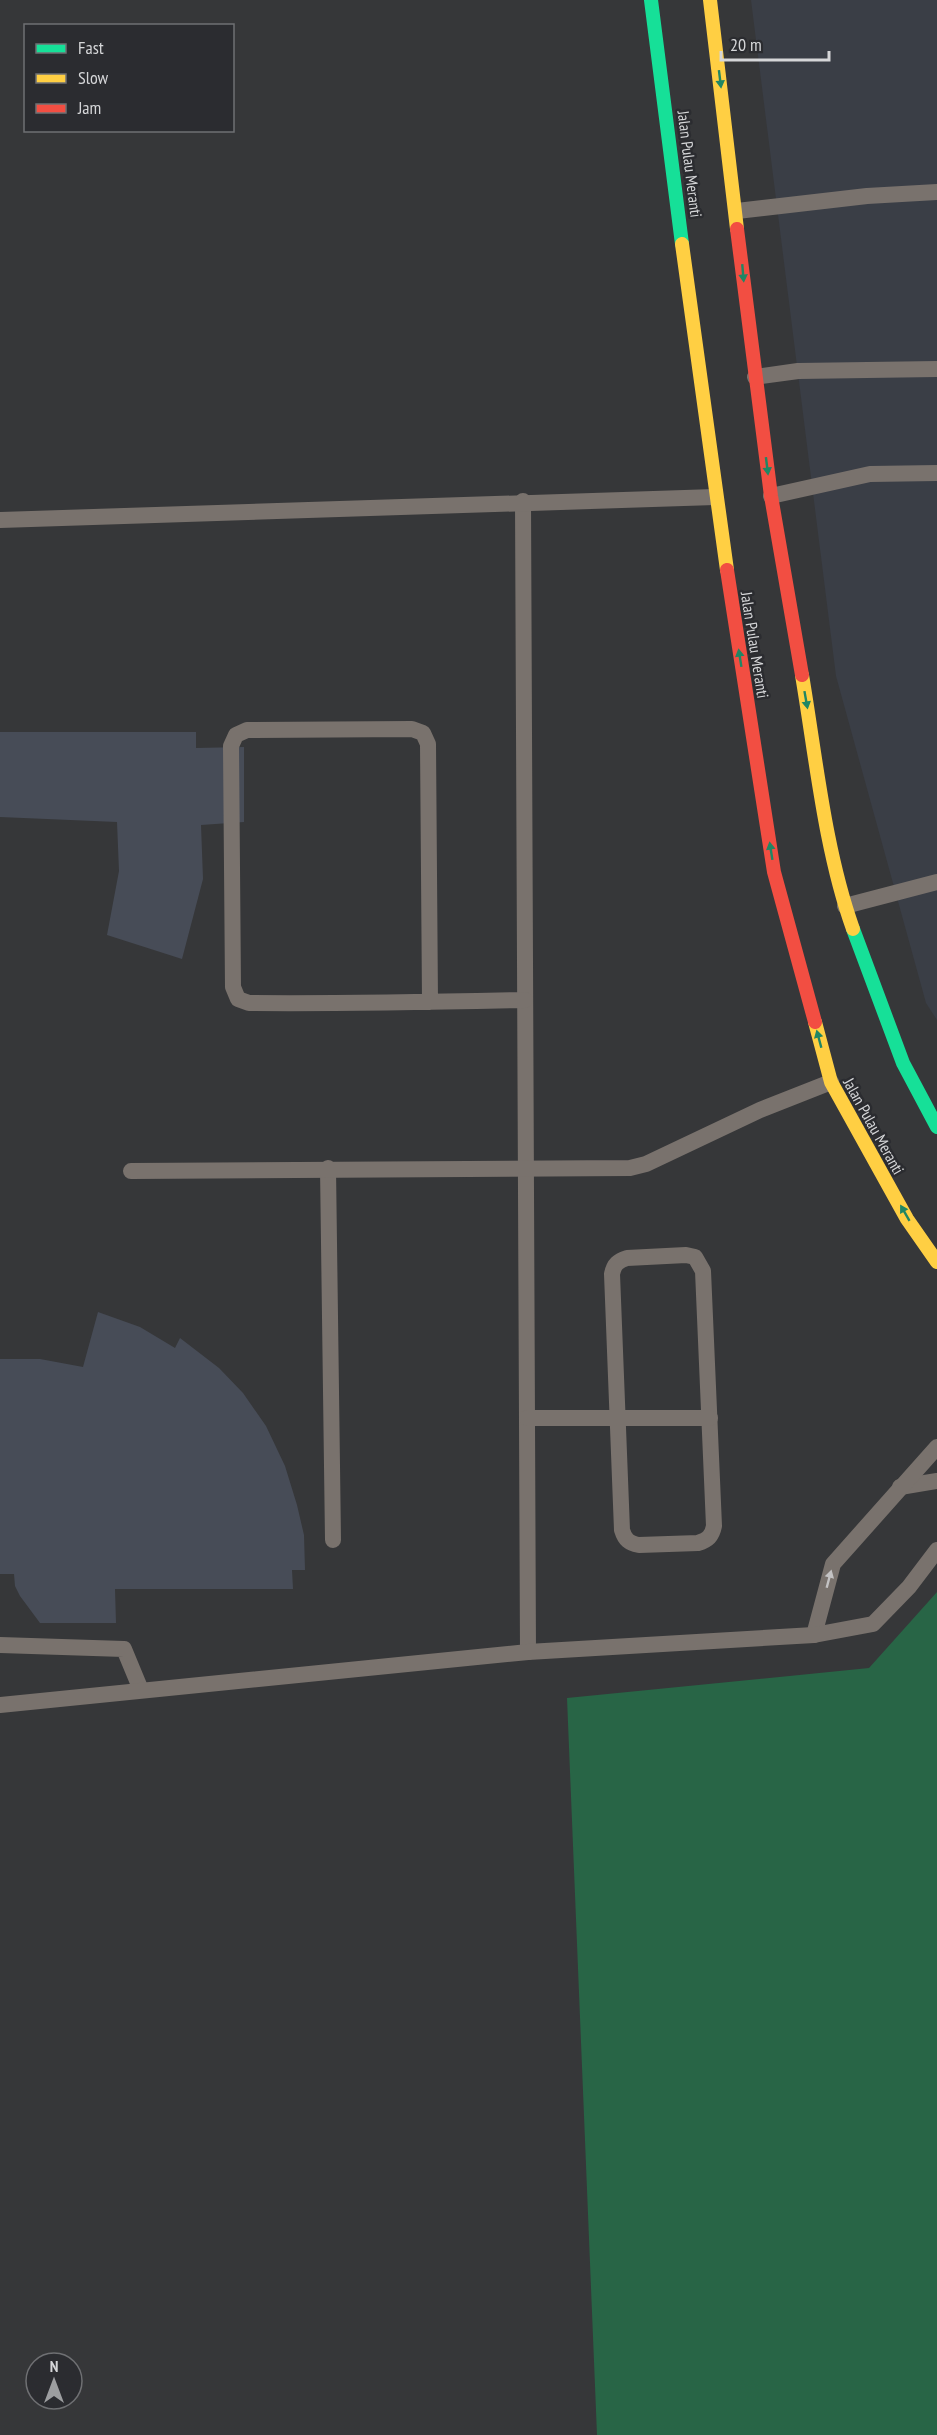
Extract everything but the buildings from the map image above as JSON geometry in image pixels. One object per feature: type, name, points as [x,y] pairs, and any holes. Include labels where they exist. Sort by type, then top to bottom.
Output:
[{"type":"main road","name":"Jalan Pulau Meranti","points":[[651,0],[715,497],[774,872],[831,1083],[907,1219],[937,1262]]},
{"type":"main road","points":[[711,0],[771,496],[844,906],[903,1064],[937,1127]]},
{"type":"lane","points":[[737,211],[867,196],[937,192]]},
{"type":"lane","points":[[755,377],[798,371],[937,369]]},
{"type":"lane","points":[[771,496],[870,474],[937,473]]},
{"type":"lane","points":[[0,520],[523,501],[715,497]]},
{"type":"lane","points":[[523,501],[528,1652]]},
{"type":"lane","points":[[430,1002],[428,744],[423,733],[412,729],[247,730],[236,735],[231,746],[232,976],[233,987],[238,999],[249,1003],[430,1002],[525,1000]]},
{"type":"lane","points":[[844,906],[918,885],[937,882]]},
{"type":"lane","points":[[131,1171],[526,1167],[608,1169],[646,1164],[759,1110],[831,1083]]},
{"type":"lane","points":[[328,1168],[333,1540]]},
{"type":"lane","points":[[686,1255],[695,1257],[703,1271],[710,1418],[712,1534],[707,1540],[698,1543],[639,1545],[631,1544],[625,1538],[622,1530],[618,1418],[613,1266],[619,1260],[627,1258],[686,1255]]},
{"type":"lane","points":[[527,1418],[710,1418]]},
{"type":"lane","points":[[814,1635],[832,1564],[937,1447]]},
{"type":"lane","points":[[900,1487],[937,1481]]},
{"type":"lane","points":[[0,1705],[528,1652],[814,1635],[873,1624],[909,1587],[937,1550]]},
{"type":"lane","points":[[0,1645],[124,1649],[141,1690]]},
{"type":"shaded area","points":[[751,0],[937,0],[937,1020],[926,1003],[836,676]]},
{"type":"green space","points":[[937,1592],[937,2435],[597,2435],[567,1698],[869,1668]]},
{"type":"traffic: fast","points":[[651,0],[682,244]]},
{"type":"traffic: fast","points":[[853,929],[903,1063],[937,1127]]},
{"type":"traffic: slow","points":[[710,0],[737,229]]},
{"type":"traffic: slow","points":[[682,244],[727,570]]},
{"type":"traffic: slow","points":[[802,675],[828,836],[843,899],[853,929]]},
{"type":"traffic: slow","points":[[815,1022],[831,1082],[907,1219],[937,1262]]},
{"type":"traffic: jam","points":[[737,229],[771,496],[802,675]]},
{"type":"traffic: jam","points":[[727,570],[774,872],[815,1022]]}]
